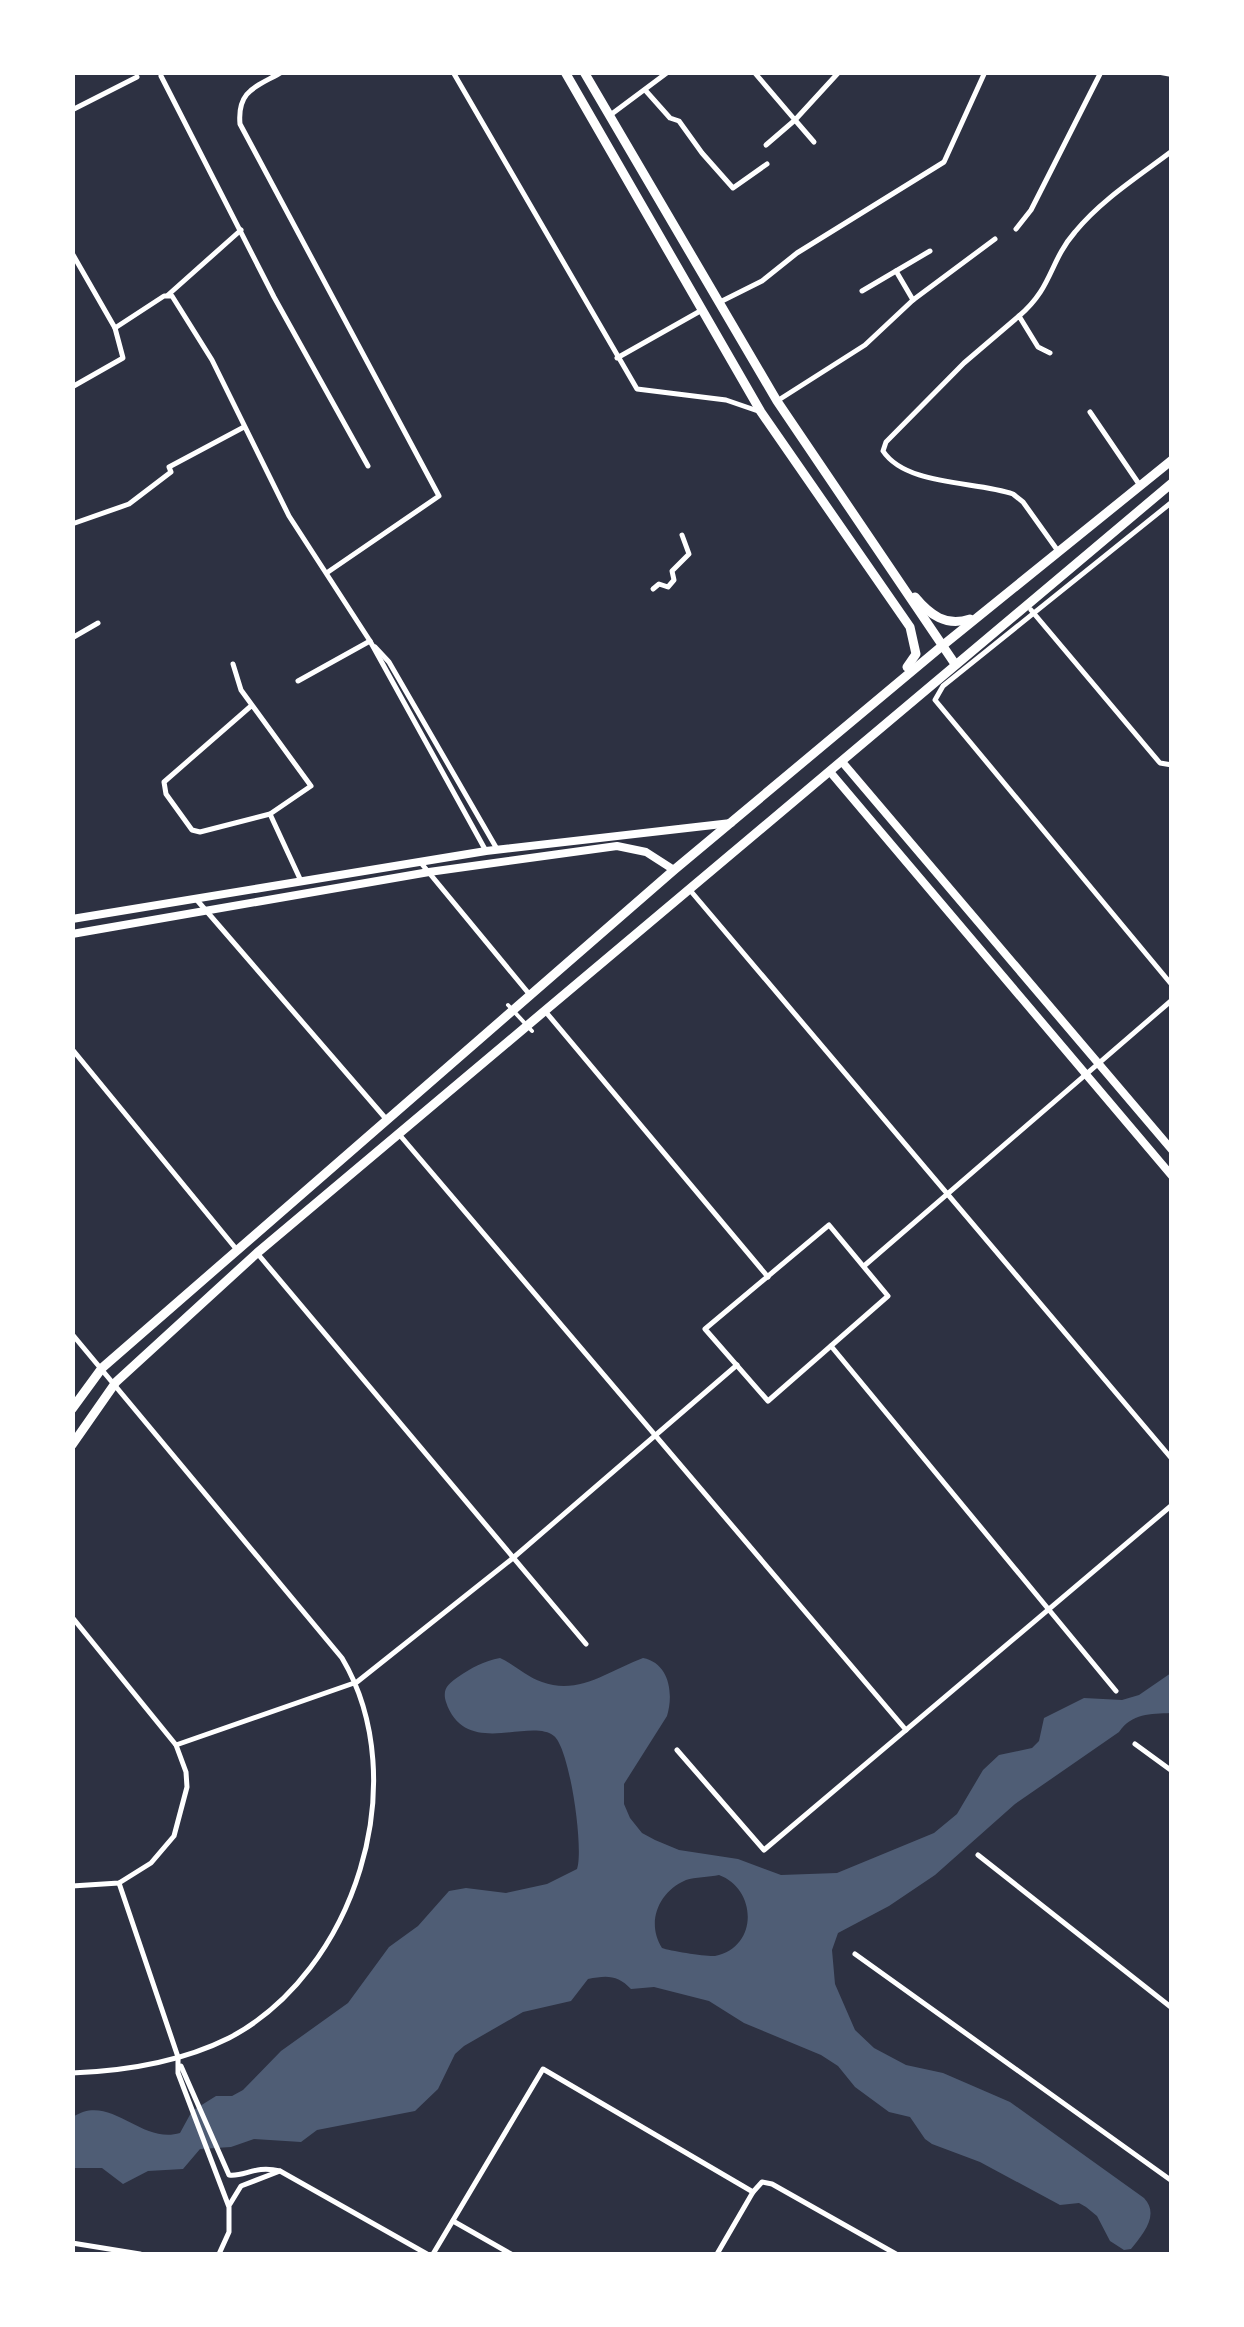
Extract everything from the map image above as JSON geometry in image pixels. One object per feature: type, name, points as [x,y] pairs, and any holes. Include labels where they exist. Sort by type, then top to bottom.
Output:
[{"type":"highway","points":[[565,72],[761,412],[910,627],[915,647],[913,662],[828,735],[816,752]]},
{"type":"highway","points":[[584,72],[778,401],[955,664]]},
{"type":"highway","points":[[72,1410],[102,1368],[510,1008],[942,646],[1172,460]]},
{"type":"highway","points":[[72,1445],[116,1382],[257,1254],[398,1133],[529,1029],[545,1011],[831,773],[955,664],[1030,608],[1172,483]]},
{"type":"highway","points":[[893,573],[933,616],[956,623],[980,615]]},
{"type":"highway","points":[[674,870],[689,888]]},
{"type":"main road","points":[[843,762],[1172,1150]]},
{"type":"main road","points":[[831,773],[1172,1176]]},
{"type":"main road","points":[[72,919],[486,851],[734,822]]},
{"type":"main road","points":[[72,934],[430,872],[617,846],[646,852],[674,870]]},
{"type":"street","points":[[282,72],[246,94],[240,104],[240,124],[440,496],[328,572]]},
{"type":"street","points":[[453,72],[638,389],[726,400],[761,412]]},
{"type":"street","points":[[609,116],[668,72]]},
{"type":"street","points":[[754,72],[814,142]]},
{"type":"street","points":[[766,145],[795,120],[838,72]]},
{"type":"street","points":[[720,302],[762,281],[796,252],[944,162],[984,72]]},
{"type":"street","points":[[1016,229],[1030,210],[1102,72]]},
{"type":"street","points":[[1162,73],[1172,74]]},
{"type":"street","points":[[72,110],[137,76]]},
{"type":"street","points":[[161,76],[368,466]]},
{"type":"street","points":[[646,91],[670,118],[679,121],[733,188],[766,164]]},
{"type":"street","points":[[1059,553],[1024,502],[1013,494],[914,474],[892,463],[883,451],[886,442],[1000,329],[1041,296],[1059,254],[1076,229],[1172,151]]},
{"type":"street","points":[[115,328],[168,294],[241,230]]},
{"type":"street","points":[[778,401],[865,345],[914,300],[995,239]]},
{"type":"street","points":[[862,291],[930,251]]},
{"type":"street","points":[[72,253],[115,328],[122,358],[72,387]]},
{"type":"street","points":[[896,271],[914,300]]},
{"type":"street","points":[[168,294],[212,360],[289,516],[370,641],[486,851]]},
{"type":"street","points":[[618,358],[704,309]]},
{"type":"street","points":[[1020,316],[1038,347],[1050,354]]},
{"type":"street","points":[[1090,412],[1140,486]]},
{"type":"street","points":[[72,524],[129,504],[170,472],[169,467],[244,427]]},
{"type":"street","points":[[1172,502],[1030,608],[943,686],[936,702],[1172,986]]},
{"type":"street","points":[[654,589],[659,584],[668,587],[674,580],[672,571],[689,554],[682,535]]},
{"type":"street","points":[[1030,608],[1160,762],[1172,765]]},
{"type":"street","points":[[72,638],[98,623]]},
{"type":"street","points":[[298,682],[370,641]]},
{"type":"street","points":[[370,641],[390,662],[496,850]]},
{"type":"street","points":[[233,664],[251,706],[311,782],[309,788],[270,814],[196,832],[164,788],[164,782],[251,706]]},
{"type":"street","points":[[270,814],[301,881]]},
{"type":"street","points":[[422,863],[530,995]]},
{"type":"street","points":[[689,888],[1172,1459]]},
{"type":"street","points":[[196,899],[387,1120]]},
{"type":"street","points":[[864,1266],[1172,1000]]},
{"type":"street","points":[[510,1008],[529,1029]]},
{"type":"street","points":[[545,1011],[768,1277]]},
{"type":"street","points":[[72,1049],[237,1250]]},
{"type":"street","points":[[398,1133],[906,1730]]},
{"type":"street","points":[[830,1225],[864,1266],[888,1296],[768,1401],[705,1330],[830,1225]]},
{"type":"street","points":[[257,1254],[586,1644]]},
{"type":"street","points":[[72,1334],[319,1628],[357,1682],[372,1756],[370,1819],[360,1873],[342,1918],[298,1982],[261,2016],[228,2038],[178,2060],[72,2073]]},
{"type":"street","points":[[831,1346],[1116,1691]]},
{"type":"street","points":[[176,1745],[357,1682],[513,1558],[736,1365]]},
{"type":"street","points":[[678,1750],[764,1850],[1172,1505]]},
{"type":"street","points":[[72,1617],[176,1745],[187,1787],[174,1836],[152,1863],[118,1883],[72,1886]]},
{"type":"street","points":[[1135,1744],[1172,1771]]},
{"type":"street","points":[[978,1855],[1172,2008]]},
{"type":"street","points":[[118,1883],[229,2207],[229,2232],[219,2254]]},
{"type":"street","points":[[856,1954],[1172,2181]]},
{"type":"street","points":[[182,2072],[230,2175],[258,2168],[280,2171],[430,2254],[543,2069],[753,2192]]},
{"type":"street","points":[[229,2207],[240,2186],[280,2171]]},
{"type":"street","points":[[717,2254],[762,2182],[896,2254]]},
{"type":"street","points":[[453,2221],[511,2254]]},
{"type":"street","points":[[72,2243],[140,2254]]},
{"type":"water","points":[[500,1658],[537,1680],[569,1686],[594,1680],[643,1658],[659,1666],[667,1680],[669,1707],[624,1784],[624,1804],[630,1818],[642,1833],[679,1850],[738,1859],[781,1875],[837,1873],[934,1833],[957,1814],[983,1770],[999,1755],[1032,1748],[1039,1741],[1044,1718],[1084,1698],[1122,1700],[1139,1695],[1171,1673],[1171,1713],[1130,1721],[1015,1804],[935,1875],[838,1933],[832,1950],[835,1984],[855,2030],[874,2048],[906,2065],[943,2073],[1010,2102],[1144,2198],[1149,2204],[1150,2218],[1131,2249],[1124,2250],[1110,2241],[1097,2216],[1079,2203],[1060,2205],[980,2162],[932,2144],[910,2117],[889,2112],[821,2055],[744,2023],[709,2001],[654,1987],[631,1989],[607,1977],[588,1979],[571,2001],[523,2012],[464,2046],[455,2054],[438,2089],[415,2111],[317,2130],[301,2142],[254,2139],[231,2147],[200,2149],[183,2169],[148,2171],[123,2184],[102,2168],[73,2168],[73,2117],[100,2111],[152,2132],[180,2133],[192,2111],[216,2096],[232,2096],[243,2090],[281,2051],[348,2003],[389,1947],[418,1926],[449,1891],[466,1888],[506,1893],[547,1884],[577,1869],[579,1842],[574,1800],[565,1759],[554,1736],[543,1731],[482,1733],[468,1729],[455,1719],[446,1702],[445,1690],[451,1682]],"holes":[[[719,1875],[741,1892],[748,1917],[740,1942],[715,1956],[662,1948],[655,1919],[668,1892],[694,1878]]]}]
